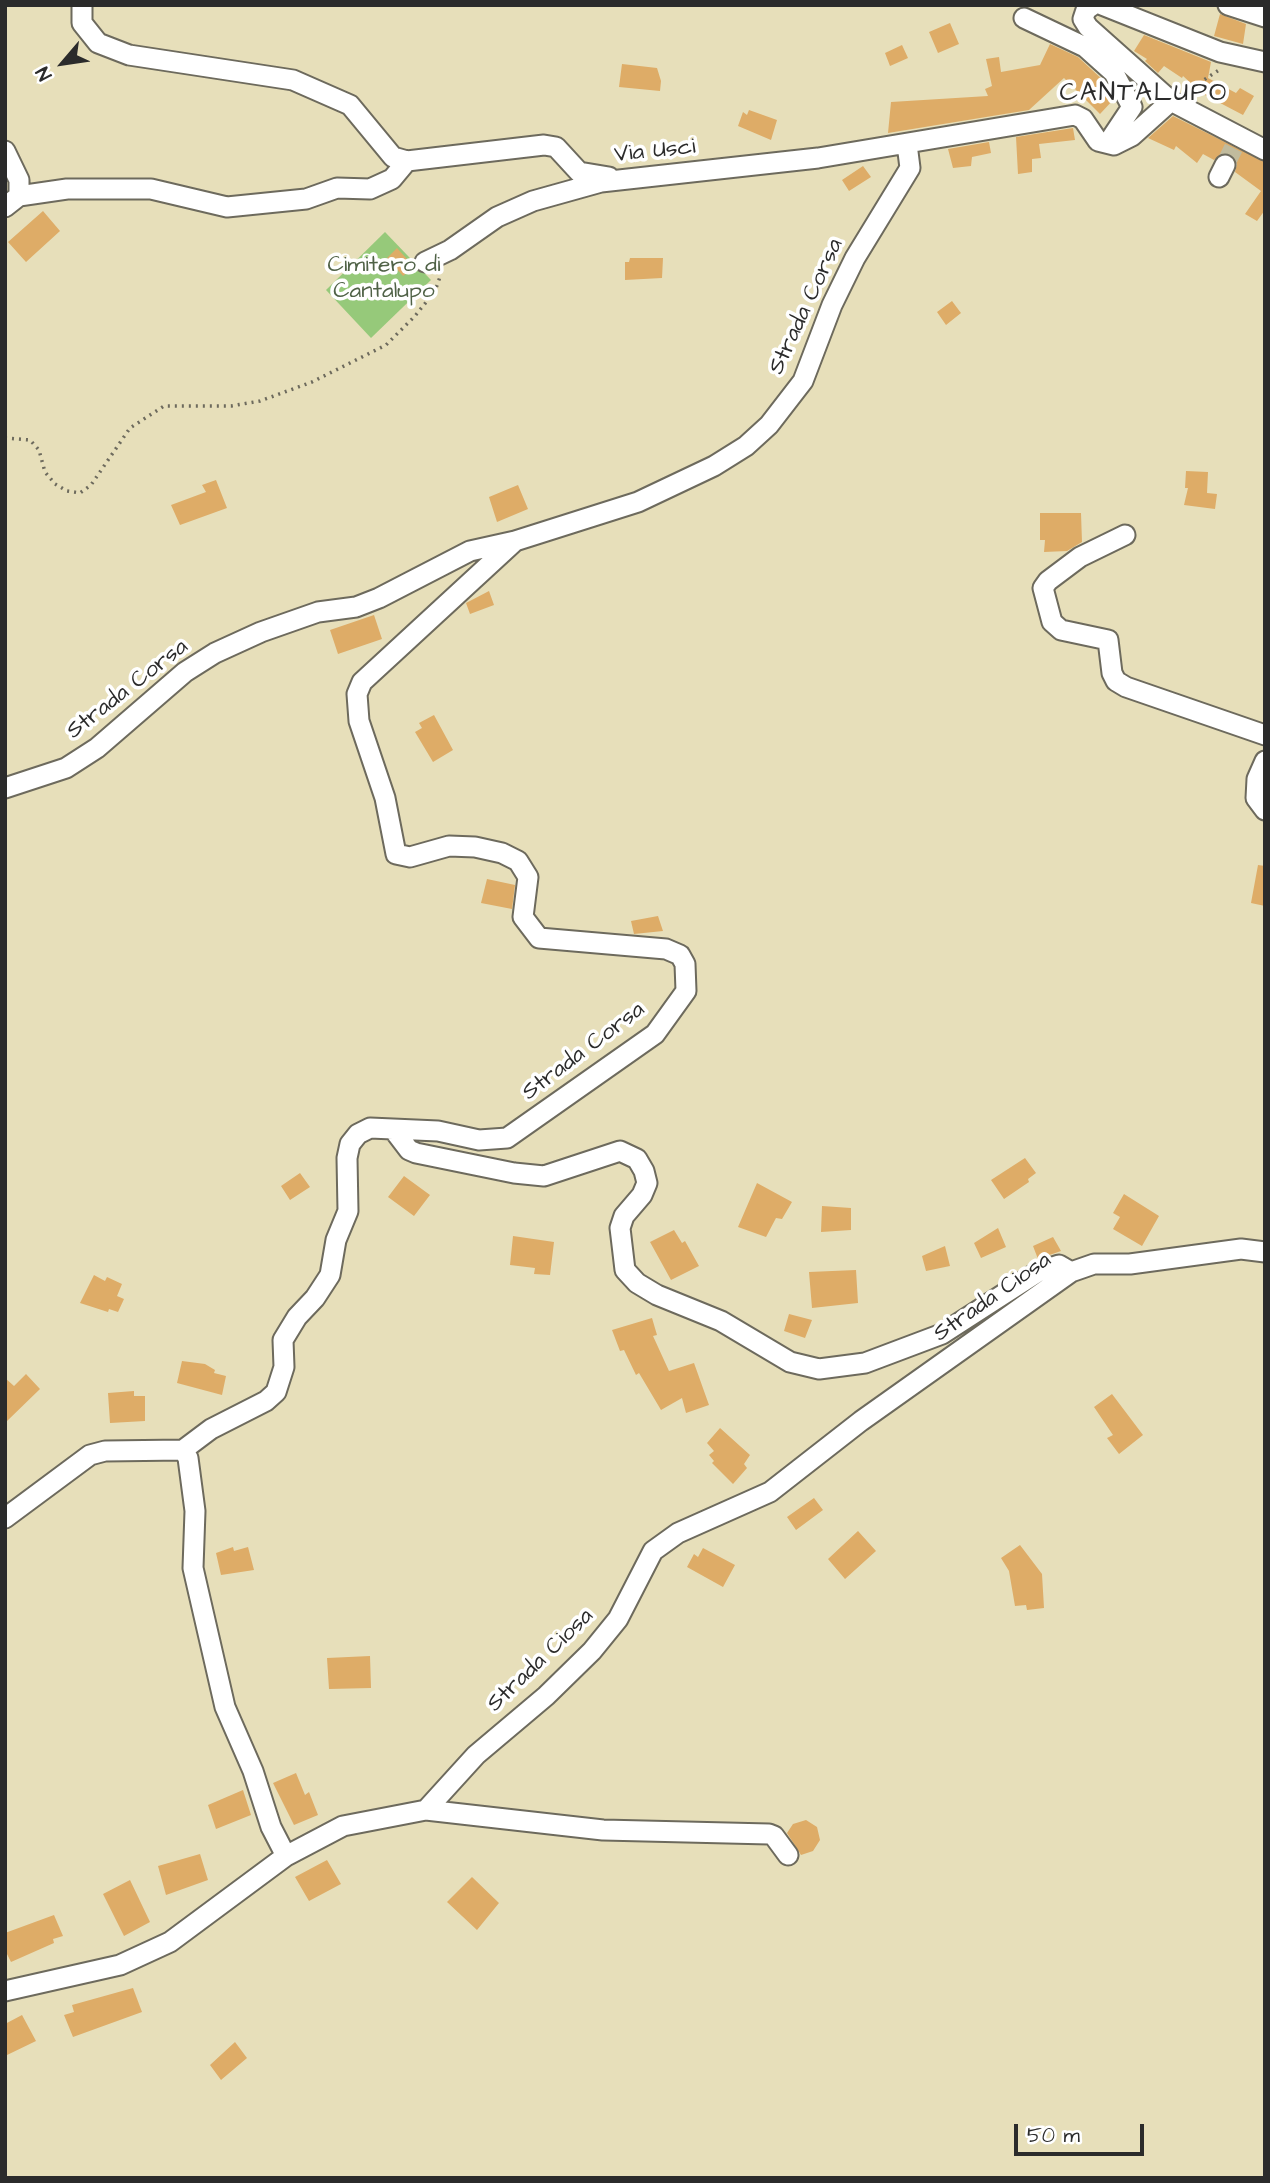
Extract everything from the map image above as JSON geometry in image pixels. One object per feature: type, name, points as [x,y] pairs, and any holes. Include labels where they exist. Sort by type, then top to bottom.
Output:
[{"type":"street","points":[[82,5],[82,23],[98,43],[140,57],[293,80],[349,106],[393,157],[407,161],[544,145],[556,147],[579,172],[620,179]]},
{"type":"street","points":[[1228,5],[1265,17]]},
{"type":"street","points":[[1265,62],[1243,58],[1089,6],[1083,19],[1088,27],[1171,101],[1238,139],[1265,150]]},
{"type":"street","points":[[1024,18],[1085,47],[1101,58],[1114,73],[1132,107],[1108,143],[1114,145],[1132,136],[1171,101]]},
{"type":"street","name":"Via Usci","points":[[425,262],[450,250],[497,216],[533,201],[620,179],[818,159],[1076,114],[1083,119],[1098,141],[1108,143]]},
{"type":"street","name":"Strada Corsa","points":[[5,788],[66,768],[97,748],[185,672],[215,653],[261,632],[317,612],[356,607],[379,598],[470,551],[515,541],[638,502],[714,466],[746,446],[769,425],[803,380],[832,305],[855,258],[910,168],[906,144]]},
{"type":"street","points":[[5,151],[19,180],[12,201]]},
{"type":"street","points":[[12,201],[67,189],[151,189],[227,207],[239,206],[306,199],[337,188],[370,189],[392,179],[407,161]]},
{"type":"street","points":[[1125,534],[1080,558],[1048,581],[1043,588],[1052,622],[1061,630],[1108,640],[1112,673],[1116,681],[1126,687],[1265,735]]},
{"type":"street","name":"Strada Corsa","points":[[183,1450],[211,1429],[266,1401],[276,1392],[284,1367],[283,1340],[297,1317],[315,1298],[330,1275],[336,1240],[348,1211],[347,1158],[350,1144],[358,1134],[370,1128],[438,1131],[479,1140],[507,1138],[655,1034],[685,991],[688,976],[685,964],[680,955],[666,949],[538,938],[523,917],[527,877],[518,861],[502,853],[475,847],[449,846],[410,857],[396,854],[384,798],[359,721],[357,694],[362,682],[515,541]]},
{"type":"street","points":[[1265,761],[1257,779],[1256,798],[1265,810]]},
{"type":"street","points":[[393,1129],[404,1145],[416,1153],[513,1173],[544,1175],[620,1152],[637,1159],[647,1183],[642,1195],[624,1216],[620,1228],[625,1270],[637,1283],[657,1295],[721,1321],[790,1362],[819,1369],[864,1363],[942,1334],[1038,1272],[1059,1265],[1071,1272]]},
{"type":"street","name":"Strada Ciosa","points":[[426,1810],[476,1755],[546,1696],[592,1651],[618,1619],[653,1551],[678,1533],[770,1492],[861,1421],[1071,1272],[1094,1264],[1130,1264],[1241,1250],[1265,1252]]},
{"type":"street","points":[[5,1518],[90,1455],[105,1451],[183,1450],[188,1458],[195,1511],[193,1568],[225,1707],[253,1772],[271,1827],[286,1856]]},
{"type":"street","points":[[5,1990],[120,1965],[135,1959],[170,1942],[286,1856],[343,1826],[426,1810],[603,1830],[763,1833],[774,1836],[788,1855]]},
{"type":"path","points":[[1171,101],[1209,75],[1243,58]]},
{"type":"path","points":[[5,438],[30,440],[39,450],[45,472],[55,484],[67,491],[80,493],[91,485],[130,428],[164,406],[230,406],[260,401],[312,382],[386,345],[415,316],[435,290],[450,250]]},
{"type":"green space","name":"Cimitero di Cantalupo","points":[[385,232],[431,280],[371,338],[326,290]]},
{"type":"building","points":[[1220,14],[1246,24],[1243,44],[1214,36]]},
{"type":"building","points":[[950,23],[959,44],[938,53],[929,32]]},
{"type":"building","points":[[1144,35],[1211,62],[1208,78],[1236,93],[1240,88],[1254,96],[1243,115],[1203,94],[1183,76],[1182,78],[1164,66],[1158,73],[1145,61],[1147,59],[1134,51]]},
{"type":"building","points":[[1050,44],[1078,57],[1104,81],[1114,99],[1100,114],[1064,78],[1029,110],[888,133],[891,102],[988,96],[985,89],[992,86],[986,59],[999,57],[1001,72],[1040,65]]},
{"type":"building","points":[[902,45],[908,58],[890,66],[885,53]]},
{"type":"building","points":[[622,64],[657,68],[661,81],[660,91],[619,87]]},
{"type":"building","points":[[749,110],[777,120],[771,140],[738,126],[743,112],[747,115]]},
{"type":"building","points":[[1173,116],[1265,162],[1265,210],[1257,221],[1245,214],[1261,191],[1235,172],[1237,164],[1231,154],[1224,153],[1214,160],[1203,154],[1197,163],[1176,146],[1174,150],[1148,138]]},
{"type":"building","points":[[1073,128],[1075,140],[1039,144],[1041,158],[1032,159],[1032,172],[1018,174],[1016,137]]},
{"type":"building","points":[[989,142],[991,153],[972,157],[971,166],[953,168],[948,149]]},
{"type":"building","points":[[863,166],[871,177],[849,191],[842,180]]},
{"type":"building","points":[[43,211],[60,231],[26,262],[8,242]]},
{"type":"building","points":[[397,248],[414,267],[403,276],[387,258]]},
{"type":"building","points":[[630,258],[663,258],[662,278],[625,280],[625,262],[629,262]]},
{"type":"building","points":[[952,301],[961,313],[946,325],[937,312]]},
{"type":"building","points":[[1186,471],[1208,472],[1207,493],[1217,494],[1215,509],[1184,505],[1188,488],[1185,488]]},
{"type":"building","points":[[216,480],[227,508],[180,525],[171,505],[206,492],[202,485]]},
{"type":"building","points":[[518,485],[528,509],[497,522],[489,497]]},
{"type":"building","points":[[1040,513],[1081,513],[1082,542],[1067,551],[1044,552],[1045,540],[1040,540]]},
{"type":"building","points":[[489,591],[494,605],[470,614],[466,603]]},
{"type":"building","points":[[374,615],[382,639],[338,654],[330,630]]},
{"type":"building","points":[[434,715],[453,750],[433,762],[415,732],[422,728],[419,723]]},
{"type":"building","points":[[1258,865],[1265,866],[1265,906],[1251,903]]},
{"type":"building","points":[[487,879],[515,885],[512,909],[481,903]]},
{"type":"building","points":[[658,916],[663,931],[634,934],[631,921]]},
{"type":"building","points":[[1025,1158],[1036,1173],[1028,1179],[1029,1182],[1004,1199],[991,1180]]},
{"type":"building","points":[[300,1173],[310,1187],[290,1200],[281,1186]]},
{"type":"building","points":[[404,1176],[430,1195],[414,1216],[388,1197]]},
{"type":"building","points":[[757,1183],[792,1202],[782,1219],[776,1218],[766,1237],[738,1227]]},
{"type":"building","points":[[1124,1194],[1159,1216],[1142,1246],[1113,1229],[1120,1217],[1113,1213]]},
{"type":"building","points":[[822,1206],[851,1208],[851,1230],[821,1232]]},
{"type":"building","points":[[998,1228],[1006,1247],[981,1258],[974,1243]]},
{"type":"building","points":[[674,1230],[682,1243],[685,1241],[699,1266],[671,1280],[650,1242]]},
{"type":"building","points":[[513,1236],[554,1242],[550,1275],[534,1274],[535,1268],[510,1265]]},
{"type":"building","points":[[1053,1237],[1061,1251],[1038,1259],[1033,1246]]},
{"type":"building","points":[[945,1246],[950,1266],[926,1271],[922,1256]]},
{"type":"building","points":[[856,1270],[858,1303],[812,1308],[809,1272]]},
{"type":"building","points":[[94,1275],[105,1281],[107,1277],[122,1284],[117,1296],[124,1299],[118,1312],[109,1309],[108,1312],[80,1303]]},
{"type":"building","points":[[789,1314],[812,1320],[805,1338],[784,1331]]},
{"type":"building","points":[[652,1318],[657,1335],[653,1336],[669,1371],[694,1363],[709,1405],[686,1413],[682,1398],[661,1410],[639,1373],[636,1375],[624,1350],[620,1351],[612,1330]]},
{"type":"building","points":[[182,1361],[205,1364],[215,1370],[214,1373],[226,1376],[222,1395],[177,1383]]},
{"type":"building","points":[[26,1374],[40,1389],[5,1423],[5,1378],[14,1386]]},
{"type":"building","points":[[134,1391],[134,1396],[145,1396],[145,1421],[110,1423],[108,1393]]},
{"type":"building","points":[[1112,1394],[1143,1435],[1119,1454],[1107,1438],[1113,1435],[1094,1407]]},
{"type":"building","points":[[720,1428],[750,1455],[744,1464],[747,1468],[733,1484],[712,1463],[714,1461],[709,1455],[714,1451],[707,1443]]},
{"type":"building","points":[[814,1498],[823,1510],[796,1530],[787,1517]]},
{"type":"building","points":[[858,1531],[876,1551],[845,1579],[828,1559]]},
{"type":"building","points":[[1020,1545],[1042,1574],[1044,1608],[1027,1610],[1026,1605],[1015,1606],[1009,1571],[1001,1558]]},
{"type":"building","points":[[233,1547],[234,1551],[248,1547],[254,1570],[221,1575],[216,1553]]},
{"type":"building","points":[[703,1548],[735,1565],[723,1587],[687,1567],[694,1554],[698,1557]]},
{"type":"building","points":[[370,1656],[371,1688],[329,1689],[327,1658]]},
{"type":"building","points":[[296,1773],[305,1795],[309,1792],[318,1815],[294,1825],[273,1783]]},
{"type":"building","points":[[243,1790],[251,1815],[216,1829],[208,1805]]},
{"type":"building","points":[[806,1820],[817,1827],[820,1840],[813,1851],[801,1855],[787,1833],[793,1824]]},
{"type":"building","points":[[200,1854],[208,1880],[166,1895],[158,1866]]},
{"type":"building","points":[[327,1860],[341,1884],[309,1901],[295,1877]]},
{"type":"building","points":[[472,1877],[499,1903],[477,1930],[447,1902]]},
{"type":"building","points":[[130,1880],[150,1922],[124,1936],[103,1894]]},
{"type":"building","points":[[54,1915],[63,1936],[53,1939],[54,1943],[11,1962],[5,1950],[5,1933]]},
{"type":"building","points":[[133,1988],[142,2012],[73,2037],[64,2015],[74,2012],[72,2005]]},
{"type":"building","points":[[22,2015],[36,2041],[5,2056],[5,2024]]},
{"type":"building","points":[[235,2042],[247,2058],[221,2080],[210,2065]]},
{"type":"tunnel","points":[[1225,165],[1237,141]]},
{"type":"district","name":"CANTALUPO","points":[[1144,95]]}]
